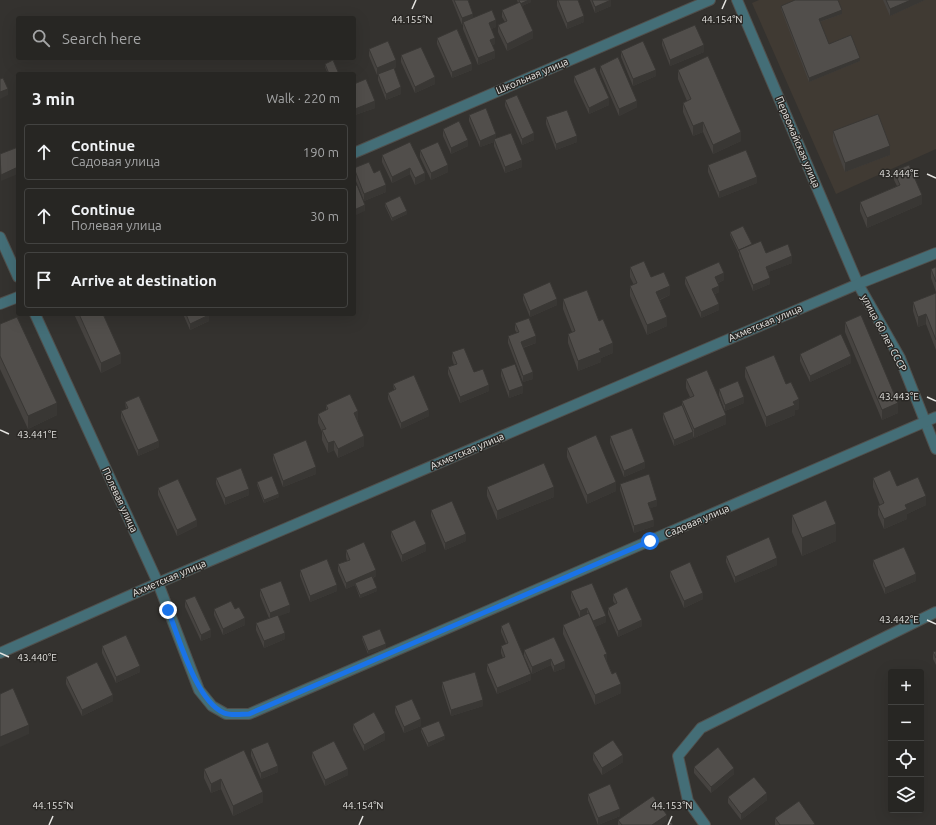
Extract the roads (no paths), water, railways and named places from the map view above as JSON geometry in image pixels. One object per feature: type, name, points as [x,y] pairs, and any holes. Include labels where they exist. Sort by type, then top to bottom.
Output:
[{"type":"street","name":"Школьная улица","points":[[356,152],[710,0]]},
{"type":"street","name":"Первомайская улица","points":[[737,0],[858,284]]},
{"type":"street","points":[[0,237],[16,273]]},
{"type":"street","name":"Ахметская улица","points":[[0,653],[158,583],[858,284],[936,253]]},
{"type":"street","name":"улица 60 лет СССР","points":[[858,284],[900,358],[936,449]]},
{"type":"street","points":[[0,304],[16,298]]},
{"type":"street","name":"Полевая улица","points":[[36,316],[158,583],[199,690]]},
{"type":"street","name":"Садовая улица","points":[[199,690],[212,706],[226,714],[249,714],[936,417]]},
{"type":"street","points":[[705,825],[688,801],[678,756],[701,728],[936,612]]}]
